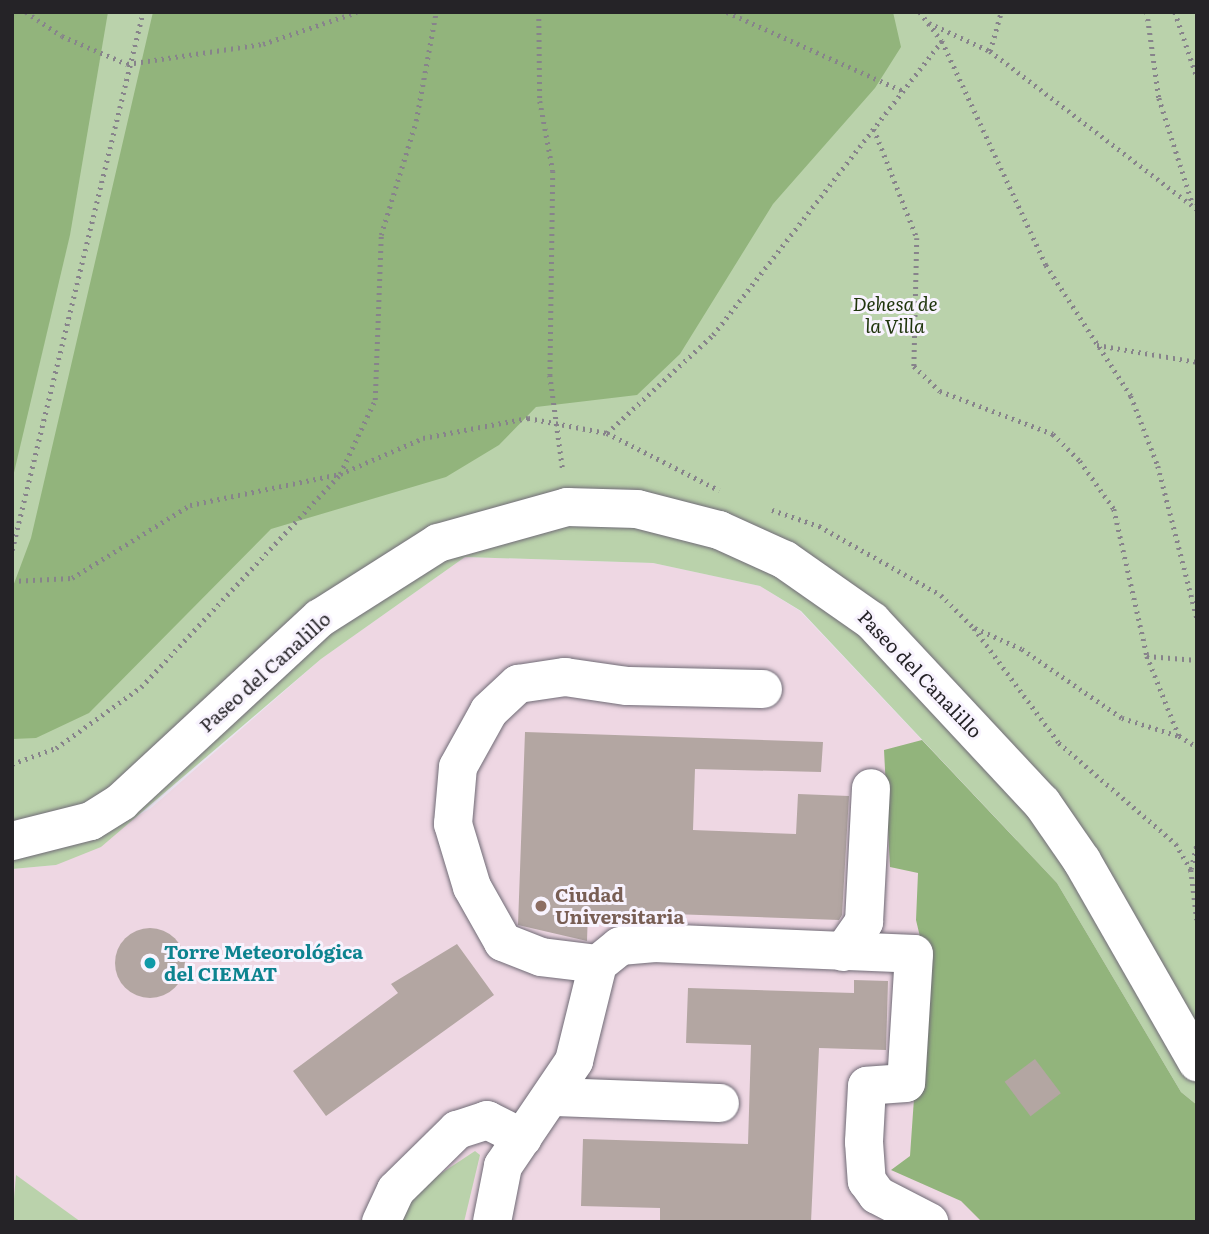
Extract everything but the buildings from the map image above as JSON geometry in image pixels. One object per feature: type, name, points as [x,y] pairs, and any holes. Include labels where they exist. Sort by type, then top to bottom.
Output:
[{"type":"street","name":"Paseo del Canalillo","points":[[12,841],[81,825],[121,802],[320,618],[401,565],[472,530],[567,507],[637,509],[719,530],[832,588],[872,621],[1042,803],[1082,862],[1197,1062]]},
{"type":"street","points":[[598,964],[541,957],[503,942],[472,887],[453,824],[458,767],[489,711],[518,684],[565,677],[627,686],[763,689]]},
{"type":"street","points":[[843,953],[864,922],[871,788]]},
{"type":"street","points":[[492,1222],[503,1166],[554,1097],[574,1061],[598,964],[620,946],[655,943],[914,954],[906,1083],[867,1086],[864,1142],[867,1181],[877,1195],[929,1222]]},
{"type":"street","points":[[554,1097],[720,1103]]},
{"type":"street","points":[[381,1222],[396,1190],[457,1129],[487,1121],[523,1138]]},
{"type":"path","points":[[26,12],[127,64],[263,44],[357,12]]},
{"type":"path","points":[[12,550],[127,64],[143,12]]},
{"type":"path","points":[[12,764],[56,748],[141,687],[340,474],[375,400],[381,235],[416,121],[436,12]]},
{"type":"path","points":[[539,12],[540,101],[553,171],[548,329],[567,507]]},
{"type":"path","points":[[727,12],[903,91]]},
{"type":"path","points":[[920,12],[942,41],[1046,265],[1131,396],[1158,466],[1197,618]]},
{"type":"path","points":[[990,51],[1001,12]]},
{"type":"path","points":[[1147,12],[1159,98],[1195,207]]},
{"type":"path","points":[[1175,12],[1197,77]]},
{"type":"path","points":[[927,22],[990,51],[1195,207]]},
{"type":"path","points":[[12,581],[72,578],[190,505],[340,474],[423,438],[528,418],[557,421],[607,433],[713,335],[942,41]]},
{"type":"path","points":[[874,129],[917,238],[914,366],[940,391],[1053,434],[1080,461],[1114,509],[1147,656],[1179,736]]},
{"type":"path","points":[[1096,345],[1197,362]]},
{"type":"path","points":[[974,628],[1022,649],[1122,718],[1179,736],[1197,747]]},
{"type":"path","points":[[1147,656],[1197,660]]},
{"type":"path","points":[[1191,870],[1197,843]]},
{"type":"shaded area","name":"Ciudad Universitaria","points":[[465,557],[653,563],[760,586],[800,611],[1057,883],[1181,1092],[1197,1105],[1197,1222],[12,1222],[12,869],[56,865],[151,808],[321,659]]},
{"type":"green space","name":"Dehesa de la Villa","points":[[12,12],[1197,12],[1197,1105],[1181,1092],[1057,883],[801,611],[760,586],[653,563],[465,557],[321,659],[101,847],[56,865],[12,869]]},
{"type":"green space","points":[[12,12],[108,12],[70,235],[12,481]]},
{"type":"green space","points":[[153,12],[893,12],[901,47],[875,88],[773,204],[680,354],[637,395],[536,407],[499,445],[446,477],[271,529],[89,713],[36,738],[12,739],[12,589],[31,538]]},
{"type":"green space","points":[[922,740],[1057,883],[1181,1092],[1197,1105],[1197,1222],[982,1222],[961,1201],[891,1170],[910,1156],[924,954],[916,920],[918,873],[890,867],[884,750]]},
{"type":"green space","points":[[475,1151],[480,1155],[464,1222],[394,1222],[428,1182]]},
{"type":"green space","points":[[16,1175],[81,1222],[12,1222]]},
{"type":"place","name":"Ciudad Universitaria","points":[[541,906]]},
{"type":"place","name":"Torre Meteorológica del CIEMAT","points":[[150,963]]}]
